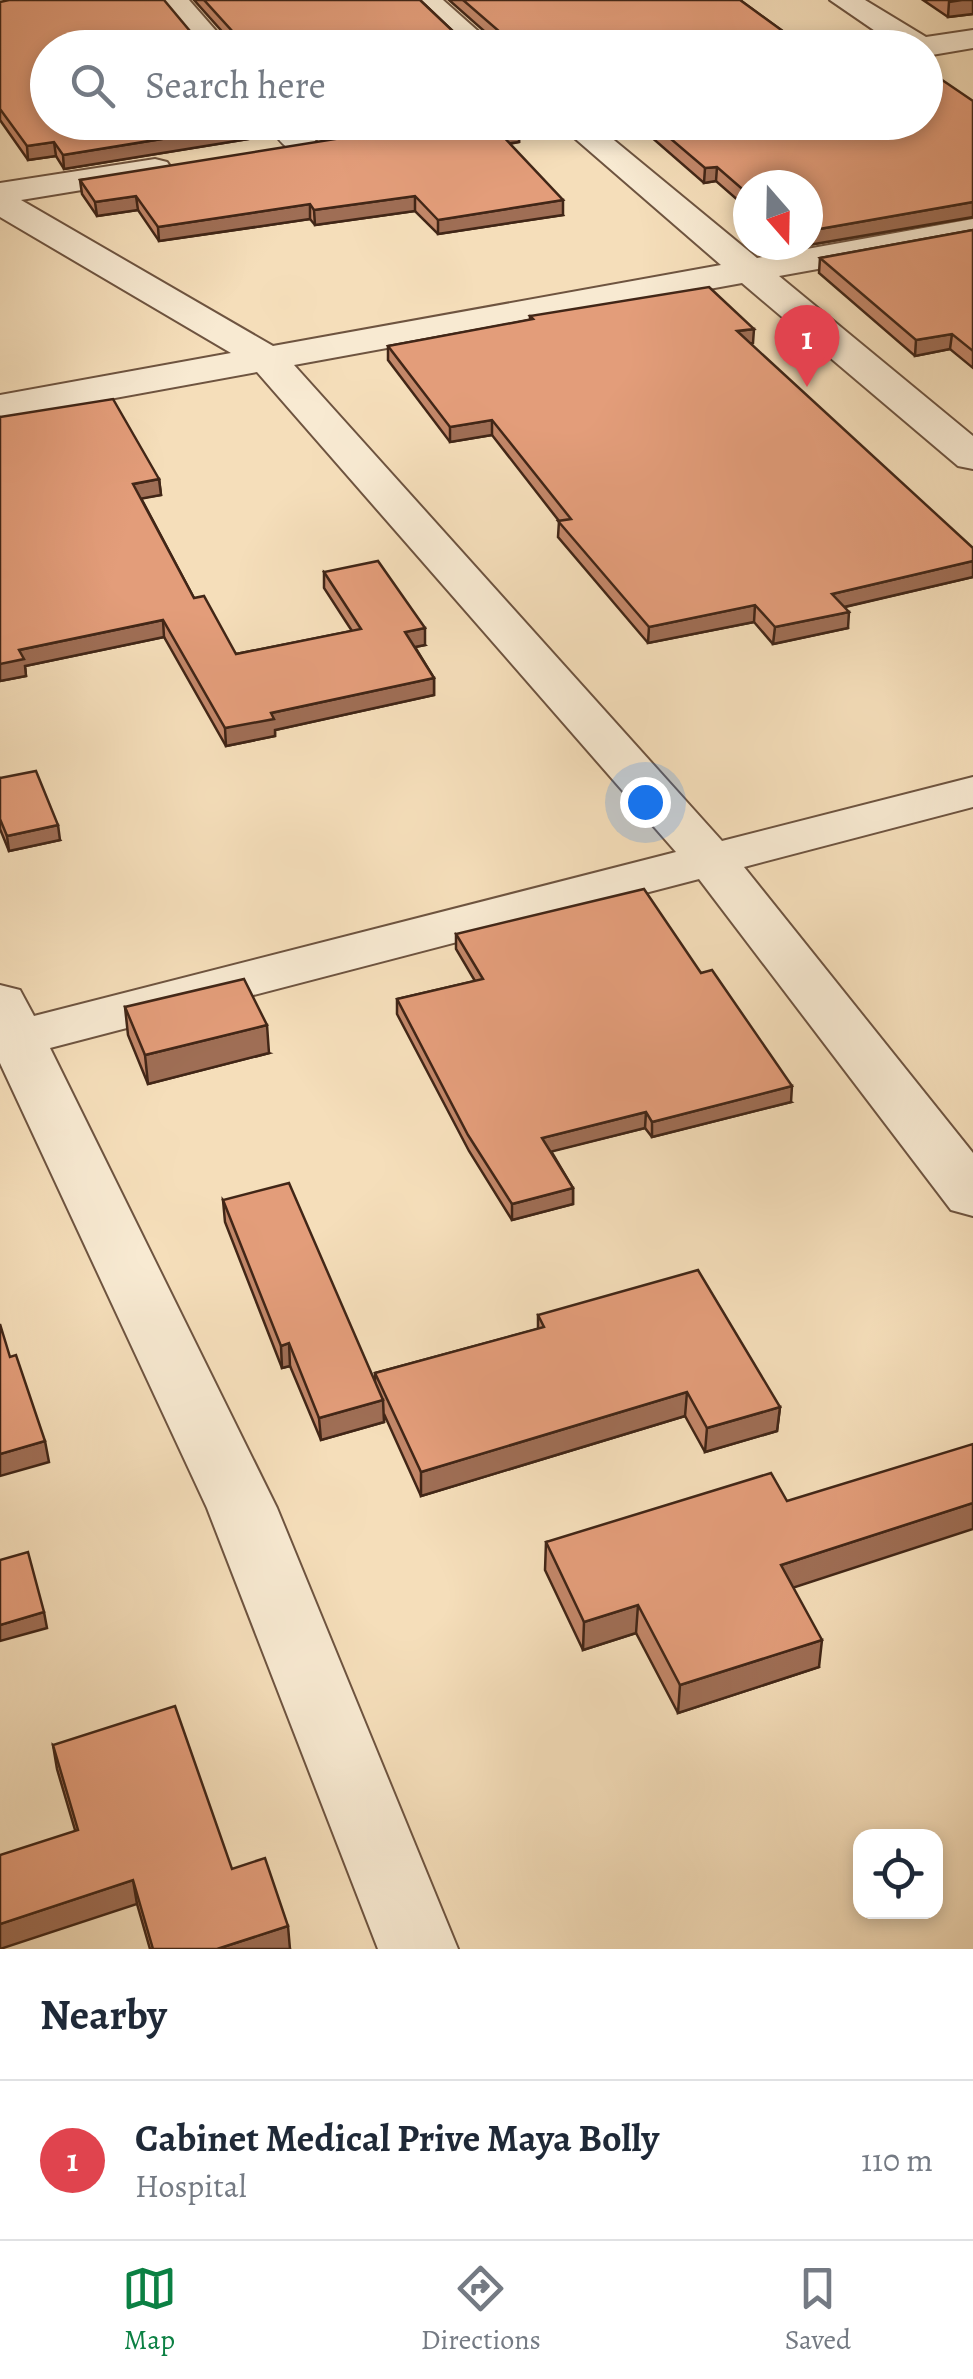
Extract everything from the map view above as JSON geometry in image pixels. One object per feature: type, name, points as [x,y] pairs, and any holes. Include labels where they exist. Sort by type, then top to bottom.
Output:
[{"type":"street","points":[[174,0],[200,30]]},
{"type":"street","points":[[425,0],[461,30]]},
{"type":"street","points":[[845,0],[892,30]]},
{"type":"street","points":[[943,44],[973,38]]},
{"type":"street","points":[[943,61],[957,70]]},
{"type":"street","points":[[283,140],[338,140]]},
{"type":"street","points":[[594,140],[973,458]]},
{"type":"street","points":[[0,194],[189,163]]},
{"type":"street","points":[[0,202],[266,358],[711,860],[973,1195]]},
{"type":"street","points":[[0,407],[973,230]]},
{"type":"street","points":[[418,1949],[242,1508],[5,1028],[711,860],[973,792]]},
{"type":"building","points":[[164,0],[189,30],[30,30],[30,140],[155,140],[63,155],[54,142],[27,146],[0,109],[0,2]]},
{"type":"building","points":[[204,0],[420,0],[452,30],[231,30]]},
{"type":"building","points":[[463,0],[740,0],[781,30],[498,30]]},
{"type":"building","points":[[943,81],[973,101],[973,202],[823,228],[823,170],[733,170],[733,181],[717,167],[705,168],[672,140],[943,140]]},
{"type":"building","points":[[329,140],[506,140],[563,200],[438,220],[415,196],[314,210],[310,204],[158,227],[136,196],[95,202],[80,180]]},
{"type":"building","points":[[973,230],[973,351],[952,334],[916,340],[823,257]]},
{"type":"building","points":[[709,287],[754,329],[737,331],[973,548],[973,561],[832,594],[849,612],[775,627],[755,605],[649,627],[558,521],[571,519],[492,420],[450,427],[388,346],[533,319],[530,316]]},
{"type":"building","points":[[113,399],[159,479],[133,484],[194,598],[204,596],[236,654],[361,629],[324,572],[378,561],[425,628],[405,632],[434,678],[271,713],[274,719],[225,728],[163,620],[19,650],[24,659],[0,664],[0,417]]},
{"type":"building","points":[[36,771],[58,825],[7,836],[0,819],[0,778]]},
{"type":"building","points":[[644,889],[701,973],[712,970],[792,1086],[652,1122],[646,1112],[542,1138],[573,1188],[512,1204],[468,1135],[397,999],[483,979],[456,934]]},
{"type":"building","points":[[244,979],[267,1025],[145,1055],[125,1007]]},
{"type":"building","points":[[289,1183],[383,1400],[319,1418],[289,1343],[281,1346],[223,1200]]},
{"type":"building","points":[[698,1270],[780,1407],[707,1428],[687,1392],[421,1472],[375,1373],[544,1327],[538,1315]]},
{"type":"building","points":[[0,1324],[10,1357],[16,1355],[45,1441],[0,1454]]},
{"type":"building","points":[[973,1444],[973,1503],[781,1565],[822,1640],[680,1685],[638,1605],[584,1622],[546,1542],[771,1473],[787,1501]]},
{"type":"building","points":[[28,1552],[44,1612],[0,1625],[0,1560]]},
{"type":"building","points":[[175,1706],[232,1869],[265,1858],[288,1926],[217,1949],[153,1949],[133,1880],[0,1924],[0,1855],[78,1830],[53,1745]]},
{"type":"place","name":"Cabinet Medical Prive Maya Bolly","points":[[807,387]]}]
